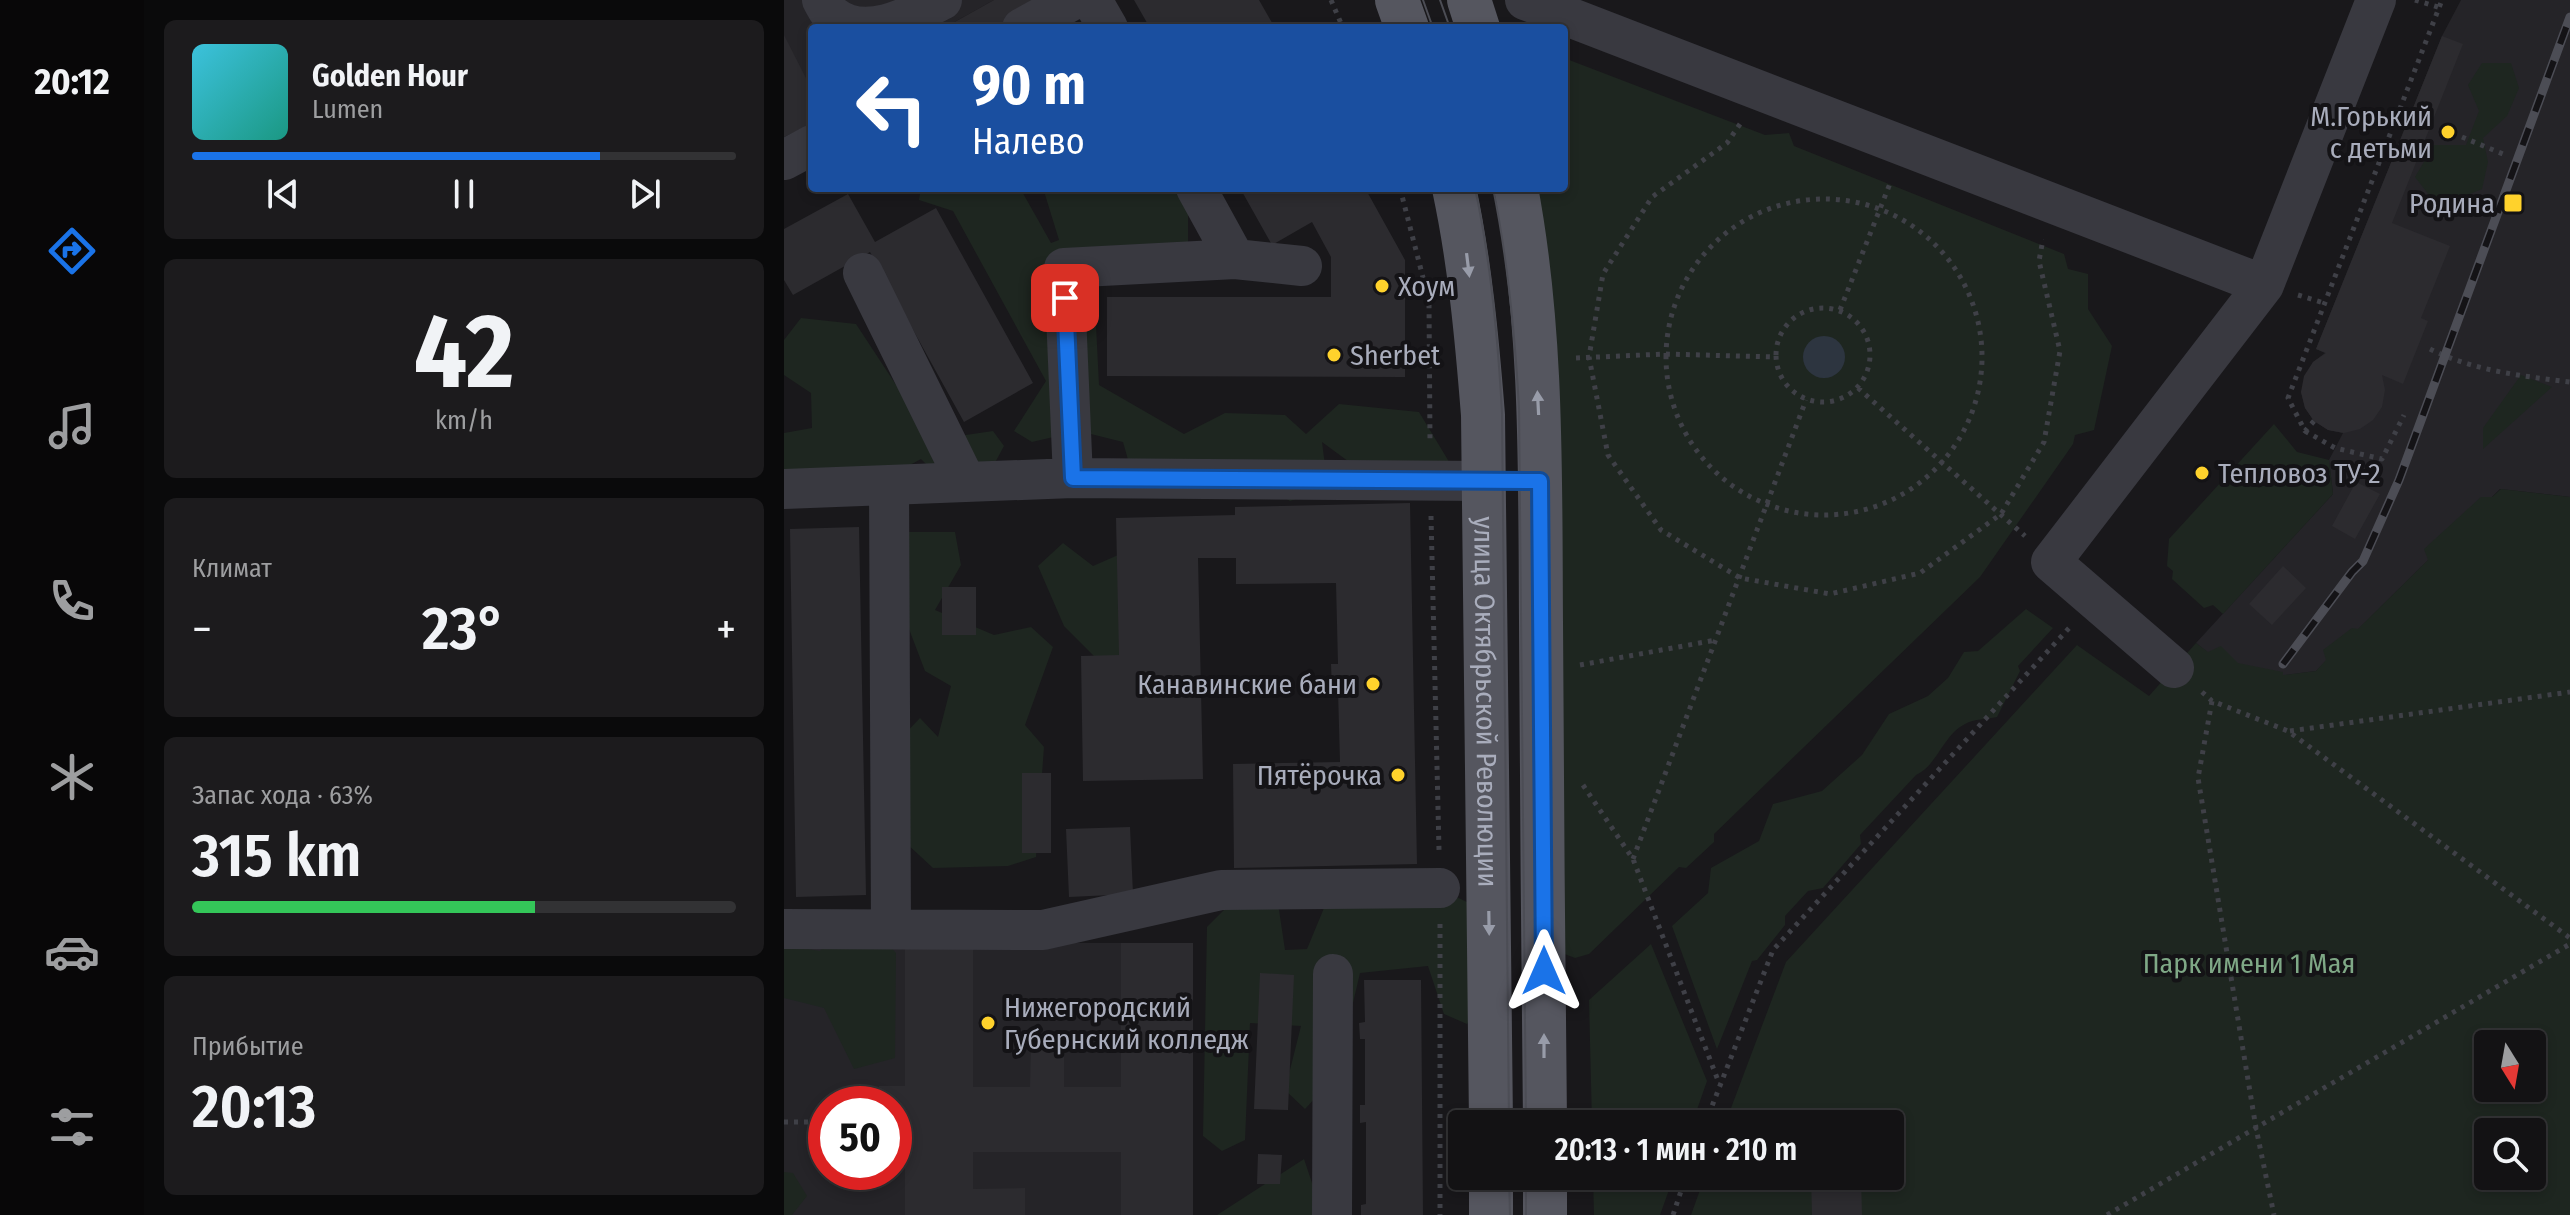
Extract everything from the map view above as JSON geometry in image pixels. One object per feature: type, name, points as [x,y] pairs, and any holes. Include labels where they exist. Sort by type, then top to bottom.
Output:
[{"type":"main road","points":[[1469,0],[1477,24]]},
{"type":"main road","name":"улица Октябрьской Революции","points":[[1455,192],[1464,235],[1477,340],[1484,481],[1491,1110]]},
{"type":"main road","name":"улица Октябрьской Революции","points":[[1517,192],[1524,232],[1535,348],[1540,481],[1545,1110]]},
{"type":"main road","points":[[1484,481],[1540,481]]},
{"type":"main road","points":[[1491,1190],[1491,1215]]},
{"type":"main road","points":[[1545,1190],[1545,1215]]},
{"type":"street","points":[[822,0],[832,16],[852,24]]},
{"type":"street","points":[[885,24],[903,20],[942,0]]},
{"type":"street","points":[[1029,24],[1073,0]]},
{"type":"street","points":[[1092,0],[1106,24]]},
{"type":"street","points":[[1525,0],[2264,285]]},
{"type":"street","points":[[2174,668],[2051,562],[2264,285],[2376,0]]},
{"type":"street","points":[[784,160],[808,147]]},
{"type":"street","points":[[1198,192],[1235,259]]},
{"type":"street","points":[[1073,478],[1064,268],[1235,259],[1302,266]]},
{"type":"street","points":[[863,273],[966,482]]},
{"type":"street","points":[[784,489],[1073,478],[1484,481]]},
{"type":"street","points":[[889,485],[891,929]]},
{"type":"street","points":[[784,929],[1043,930],[1221,890],[1440,888]]},
{"type":"street","points":[[1332,1215],[1333,974]]},
{"type":"path","points":[[1331,0],[1341,24]]},
{"type":"path","points":[[2415,0],[2438,7]]},
{"type":"path","points":[[2404,415],[2382,459],[2335,448],[2305,431],[2288,398],[2442,0]]},
{"type":"path","points":[[1763,92],[1727,143],[1652,197],[1603,274],[1589,357],[1608,455],[1661,530],[1740,578],[1830,594],[1920,573],[2001,514],[2044,442],[2060,351],[2039,261],[2050,203]]},
{"type":"path","points":[[2462,137],[2503,154]]},
{"type":"path","points":[[1401,192],[1429,301],[1440,888],[1440,1215]]},
{"type":"path","points":[[1819,198],[1881,208],[1934,242],[1970,292],[1984,353],[1974,414],[1943,463],[1889,504],[1828,517],[1767,507],[1714,474],[1678,423],[1665,354],[1674,301],[1707,248],[1758,212],[1819,198]]},
{"type":"path","points":[[1840,310],[1881,208]]},
{"type":"path","points":[[1822,307],[1840,310],[1856,320],[1867,336],[1871,354],[1868,373],[1858,388],[1843,399],[1825,403],[1806,400],[1790,390],[1779,375],[1775,357],[1778,338],[1788,322],[1804,311],[1822,307]]},
{"type":"path","points":[[2430,349],[2445,357],[2491,371],[2570,382]]},
{"type":"path","points":[[1567,358],[1665,354],[1775,357]]},
{"type":"path","points":[[1858,388],[2051,562]]},
{"type":"path","points":[[1633,859],[1806,400]]},
{"type":"path","points":[[2305,431],[2314,421]]},
{"type":"path","points":[[1710,1110],[1773,950],[2095,600]]},
{"type":"path","points":[[1571,667],[1716,640]]},
{"type":"path","points":[[2107,1215],[2570,941],[2288,731],[2212,701],[2174,668]]},
{"type":"path","points":[[2288,731],[2570,692]]},
{"type":"path","points":[[2212,701],[2198,778],[2256,1128],[2274,1215]]},
{"type":"path","points":[[1580,780],[1633,859],[1719,1083]]},
{"type":"path","points":[[784,1122],[808,1122]]},
{"type":"path","points":[[1673,1215],[1681,1190]]},
{"type":"shaded area","points":[[784,0],[994,0],[951,24],[808,24],[808,125],[784,137]]},
{"type":"shaded area","points":[[2461,0],[2570,0],[2570,497],[2500,489],[2316,671],[2242,681],[2196,643],[2333,494],[2329,460],[2343,433],[2328,430],[2314,421],[2305,408],[2301,392],[2313,362],[2325,353],[2316,349],[2442,36]]},
{"type":"shaded area","points":[[1824,336],[1839,342],[1845,357],[1839,372],[1824,378],[1809,372],[1803,357],[1809,342]]},
{"type":"shaded area","name":"Нижегородский Губернский колледж","points":[[784,943],[1193,943],[1193,1215],[784,1215]]},
{"type":"green space","points":[[1568,60],[1765,135],[1789,133],[1794,146],[2064,254],[2068,269],[2088,274],[2088,309],[2112,346],[2094,430],[2075,435],[2073,444],[1980,577],[1714,834],[1714,842],[1686,868],[1679,867],[1589,954],[1575,958],[1562,953],[1536,192],[1568,192]]},
{"type":"green space","points":[[2482,63],[2511,63],[2519,88],[2507,116],[2483,138],[2488,162],[2482,189],[2455,200],[2429,195],[2415,177],[2434,145],[2466,145],[2479,111],[2468,85]]},
{"type":"green space","points":[[920,192],[1022,192],[1051,243],[1059,240],[1044,192],[1185,192],[1188,195],[1188,271],[1094,285],[1099,385],[1184,434],[1225,413],[1285,415],[1306,434],[1339,404],[1419,412],[1451,465],[1356,467],[1322,442],[1328,489],[1290,501],[1267,487],[1232,499],[1188,487],[1138,495],[1123,442],[1079,431],[1032,442],[1014,431],[1046,381],[953,211],[919,200]]},
{"type":"green space","points":[[801,318],[856,324],[902,394],[959,436],[993,431],[1004,446],[991,470],[936,474],[921,459],[895,473],[784,482],[784,433],[812,428],[811,393],[784,375],[784,340]]},
{"type":"green space","points":[[2521,375],[2552,387],[2483,449],[2483,428]]},
{"type":"green space","points":[[2274,424],[2297,452],[2329,460],[2333,494],[2223,614],[2213,605],[2204,608],[2172,579],[2173,571],[2167,566],[2169,539]]},
{"type":"green space","name":"Парк имени 1 Мая","points":[[2501,489],[2570,497],[2570,1215],[1691,1215],[1700,1190],[1904,1190],[1904,1110],[1730,1110],[1786,962],[2077,645],[2149,696],[2196,643],[2208,652],[2221,646],[2238,663],[2283,672],[2283,675],[2316,671],[2326,660],[2323,650],[2352,628],[2358,629],[2428,560],[2424,549],[2481,497],[2492,497]]},
{"type":"green space","points":[[909,532],[955,532],[961,565],[935,610],[994,635],[1031,627],[1053,647],[1025,725],[1044,747],[1036,857],[1008,866],[933,868],[905,842],[899,740],[920,718],[938,737],[951,686],[925,671],[898,600]]},
{"type":"green space","points":[[1063,543],[1093,566],[1125,552],[1151,645],[1107,669],[1064,626],[1038,566]]},
{"type":"green space","points":[[2026,609],[2053,628],[2018,666],[2020,671],[1997,717],[1972,721],[1957,729],[1929,765],[1860,835],[1861,844],[1823,888],[1808,891],[1785,916],[1785,925],[1757,960],[1752,961],[1717,1049],[1672,926],[1708,893],[1711,868],[1759,841],[1773,804],[1822,791],[1862,755],[1889,714],[1928,696],[1948,678],[1964,652],[1978,651]]},
{"type":"green space","points":[[1415,877],[1469,903],[1482,1004],[1467,1024],[1444,1014],[1428,966],[1360,973],[1347,1028],[1334,1064],[1317,1096],[1305,1109],[1285,1090],[1301,1026],[1250,1023],[1245,1140],[1222,1151],[1203,1136],[1207,927],[1251,883],[1275,883],[1285,950],[1307,949],[1329,896]]},
{"type":"green space","points":[[834,933],[879,935],[896,953],[895,1058],[854,1069],[824,1008],[784,998],[784,945],[820,951]]},
{"type":"green space","points":[[1651,944],[1707,1081],[1697,1110],[1592,1110],[1589,1000]]},
{"type":"green space","points":[[1304,1159],[1319,1204],[1317,1215],[1217,1215]]},
{"type":"green space","points":[[784,1172],[793,1173],[807,1196],[792,1215],[784,1215]]},
{"type":"green space","points":[[1593,1190],[1669,1190],[1660,1215],[1594,1215]]},
{"type":"building","points":[[994,0],[1044,0],[1000,24],[951,24]]},
{"type":"building","points":[[1134,0],[1259,0],[1273,24],[1148,24]]},
{"type":"building","points":[[784,35],[808,82],[808,125],[784,137]]},
{"type":"building","points":[[2442,36],[2463,44],[2392,223],[2450,246],[2421,318],[2428,321],[2403,384],[2382,375],[2385,390],[2382,407],[2373,420],[2360,429],[2344,433],[2328,430],[2314,421],[2305,408],[2301,392],[2304,376],[2313,362],[2326,353],[2316,349]]},
{"type":"building","points":[[1242,192],[1367,192],[1405,260],[1405,377],[1107,376],[1107,297],[1331,297],[1331,257],[1312,222],[1272,245]]},
{"type":"building","points":[[848,194],[875,242],[936,208],[1033,383],[964,422],[870,252],[793,295],[784,280],[784,229]]},
{"type":"building","points":[[2356,482],[2380,494],[2355,539],[2332,526]]},
{"type":"building","name":"Канавинские бани","points":[[1410,503],[1417,864],[1234,868],[1233,764],[1340,762],[1338,690],[1332,690],[1331,664],[1338,664],[1336,583],[1236,584],[1236,558],[1198,558],[1203,779],[1083,781],[1081,656],[1119,655],[1116,518],[1235,515],[1235,507]]},
{"type":"building","points":[[859,527],[866,895],[796,897],[790,529]]},
{"type":"building","points":[[2283,566],[2306,588],[2272,625],[2249,604]]},
{"type":"building","points":[[942,587],[976,587],[976,635],[942,635]]},
{"type":"building","points":[[1022,773],[1051,773],[1051,853],[1022,853]]},
{"type":"building","points":[[1130,827],[1133,894],[1069,897],[1066,829]]},
{"type":"building","points":[[905,942],[973,943],[973,1087],[1030,1087],[1031,1043],[1064,1042],[1064,1087],[1121,1087],[1121,943],[1193,943],[1193,1215],[1121,1215],[1121,1152],[973,1152],[973,1189],[1025,1188],[1025,1215],[905,1215],[905,1190],[912,1190],[912,1086],[905,1086]]},
{"type":"building","points":[[1260,973],[1294,975],[1288,1110],[1254,1109]]},
{"type":"building","points":[[1364,980],[1421,980],[1423,1215],[1361,1215],[1361,1205],[1366,1204],[1366,1122],[1360,1123],[1360,1105],[1365,1105],[1365,1039],[1360,1039],[1359,1023],[1365,1022]]},
{"type":"building","points":[[1258,1154],[1282,1155],[1280,1184],[1257,1184]]},
{"type":"building","points":[[1811,1190],[1861,1190],[1862,1215],[1812,1215]]},
{"type":"tram line","points":[[1423,0],[1432,24]]},
{"type":"tram line","points":[[1440,0],[1449,24]]},
{"type":"tram line","points":[[1476,192],[1493,300],[1502,413],[1509,1110]]},
{"type":"tram line","points":[[1494,192],[1510,298],[1519,408],[1526,1110]]},
{"type":"tram line","points":[[1509,1190],[1510,1215]]},
{"type":"tram line","points":[[1526,1190],[1526,1215]]},
{"type":"railway","points":[[2283,664],[2363,561],[2399,480],[2570,17]]},
{"type":"place","name":"М.Горький с детьми","points":[[2448,132]]},
{"type":"place","name":"Родина","points":[[2513,203]]},
{"type":"place","name":"Хоум","points":[[1382,286]]},
{"type":"place","name":"Sherbet","points":[[1334,355]]},
{"type":"place","name":"Тепловоз ТУ-2","points":[[2202,473]]},
{"type":"place","name":"Канавинские бани","points":[[1373,684]]},
{"type":"place","name":"Пятёрочка","points":[[1398,775]]},
{"type":"place","name":"Нижегородский Губернский колледж","points":[[988,1023]]},
{"type":"route","points":[[1065,298],[1073,478],[1540,481],[1544,971]]}]
